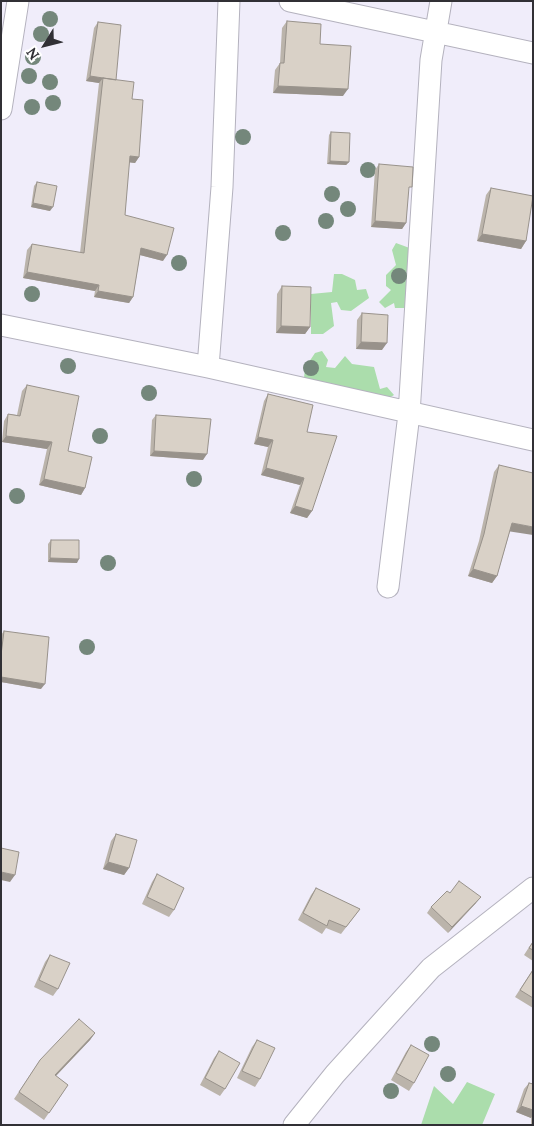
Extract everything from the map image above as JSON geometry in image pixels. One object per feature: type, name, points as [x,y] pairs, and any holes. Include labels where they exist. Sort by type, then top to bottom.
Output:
[{"type":"street","points":[[1,109],[18,1]]},
{"type":"street","points":[[208,367],[222,187],[229,1]]},
{"type":"street","points":[[290,1],[436,34],[533,53]]},
{"type":"street","points":[[388,588],[410,414],[431,60],[441,1]]},
{"type":"street","points":[[1,324],[208,367],[410,414],[533,440]]},
{"type":"street","points":[[294,1125],[335,1074],[431,968],[533,888]]},
{"type":"green space","points":[[396,243],[415,250],[409,308],[395,308],[394,303],[385,308],[379,302],[391,290],[386,286],[386,275],[396,265],[392,250]]},
{"type":"green space","points":[[334,274],[342,274],[355,280],[357,290],[366,289],[369,298],[351,311],[341,310],[337,302],[331,303],[334,326],[323,334],[311,334],[311,294],[332,292]]},
{"type":"green space","points":[[322,351],[328,360],[326,367],[335,368],[345,356],[352,364],[374,367],[380,389],[387,387],[394,395],[381,403],[304,378],[305,368],[315,353]]},
{"type":"green space","points":[[467,1082],[495,1094],[482,1125],[421,1125],[434,1086],[453,1104]]},
{"type":"building","points":[[287,21],[321,24],[320,44],[351,46],[348,89],[278,86],[280,63],[284,63]]},
{"type":"building","points":[[98,22],[121,25],[116,80],[90,76]]},
{"type":"building","points":[[103,78],[134,82],[132,99],[143,100],[139,157],[130,156],[125,215],[174,228],[167,255],[141,248],[133,297],[98,291],[99,285],[27,272],[32,244],[84,253]]},
{"type":"building","points":[[331,132],[350,133],[349,162],[330,161]]},
{"type":"building","points":[[379,164],[413,167],[406,223],[375,221]]},
{"type":"building","points":[[37,182],[57,186],[53,207],[33,203]]},
{"type":"building","points":[[491,188],[533,196],[526,241],[482,234]]},
{"type":"building","points":[[282,286],[311,287],[310,327],[281,326]]},
{"type":"building","points":[[362,313],[388,315],[387,343],[361,342]]},
{"type":"building","points":[[27,385],[79,396],[68,451],[92,457],[85,488],[44,479],[52,442],[6,436],[8,414],[20,416]]},
{"type":"building","points":[[268,394],[313,405],[307,432],[337,436],[312,511],[295,506],[304,478],[266,468],[273,440],[258,437]]},
{"type":"building","points":[[156,415],[211,419],[207,454],[154,451]]},
{"type":"building","points":[[499,465],[533,473],[533,527],[512,523],[497,576],[473,569],[484,534]]},
{"type":"building","points":[[51,540],[79,540],[79,559],[50,558]]},
{"type":"building","points":[[4,631],[49,637],[45,684],[1,677]]},
{"type":"building","points":[[116,834],[137,840],[129,868],[108,862]]},
{"type":"building","points":[[1,848],[19,852],[15,875],[1,872]]},
{"type":"building","points":[[157,874],[184,888],[174,910],[147,897]]},
{"type":"building","points":[[459,881],[481,897],[452,927],[431,907],[447,891],[450,893]]},
{"type":"building","points":[[316,888],[360,909],[346,927],[329,920],[327,926],[303,913]]},
{"type":"building","points":[[533,942],[533,950],[529,948]]},
{"type":"building","points":[[50,955],[70,963],[58,989],[39,980]]},
{"type":"building","points":[[533,970],[533,998],[520,990]]},
{"type":"building","points":[[79,1019],[95,1033],[55,1075],[68,1085],[49,1113],[19,1092],[40,1060]]},
{"type":"building","points":[[257,1040],[275,1048],[260,1079],[242,1071]]},
{"type":"building","points":[[411,1045],[429,1055],[414,1083],[396,1073]]},
{"type":"building","points":[[219,1051],[240,1063],[225,1089],[205,1078]]},
{"type":"building","points":[[529,1083],[533,1084],[533,1110],[521,1106]]}]
